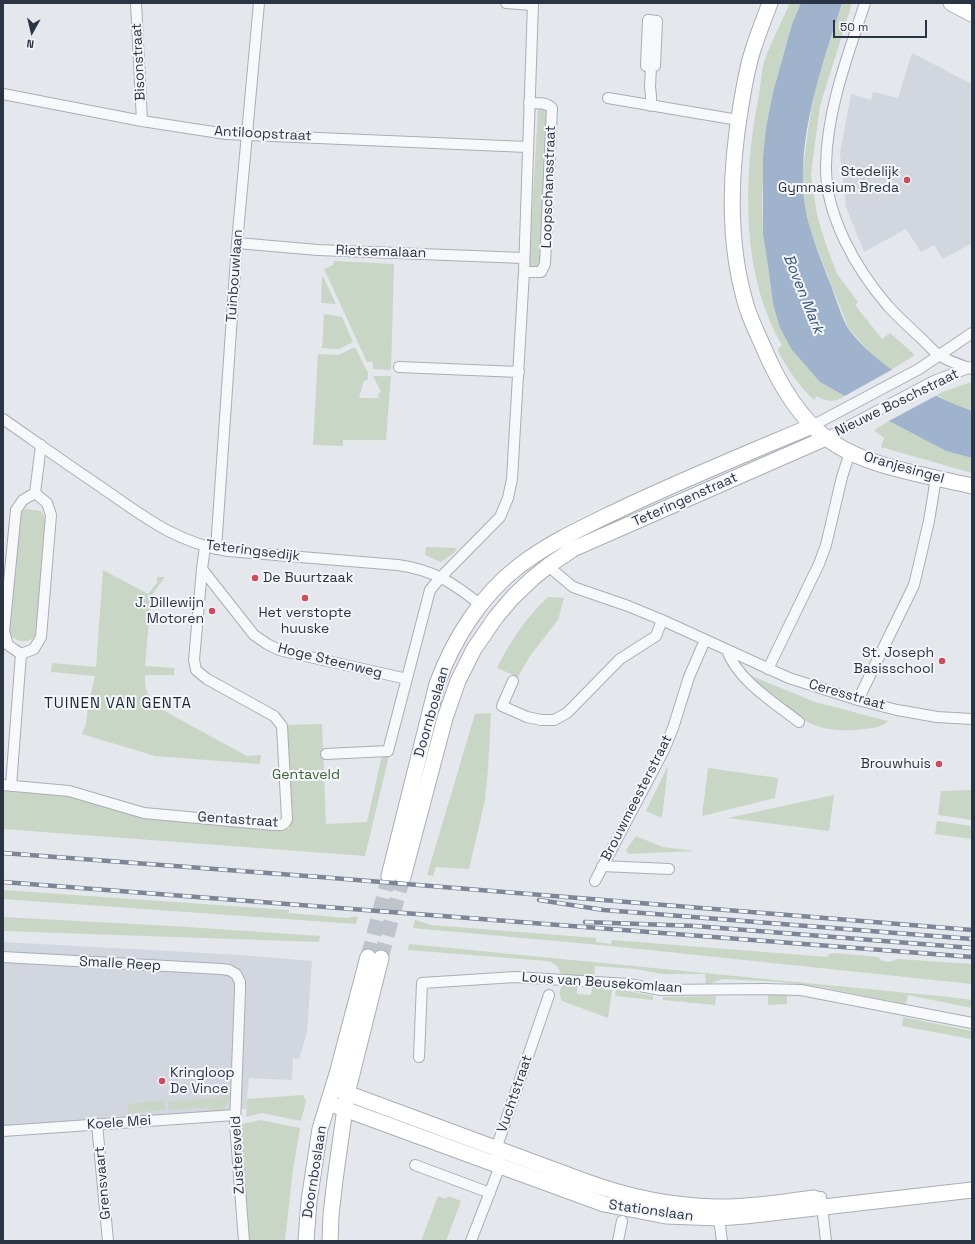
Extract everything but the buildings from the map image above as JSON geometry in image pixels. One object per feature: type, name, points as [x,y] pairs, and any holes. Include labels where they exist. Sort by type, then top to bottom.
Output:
[{"type":"main road","name":"Oranjesingel","points":[[770,3],[752,53],[738,120],[734,160],[733,217],[739,271],[747,308],[774,370],[798,410],[819,432],[850,452],[883,465],[972,486]]},
{"type":"main road","points":[[951,3],[972,14]]},
{"type":"main road","name":"Teteringenstraat","points":[[536,554],[581,529],[674,484],[819,432]]},
{"type":"main road","name":"Teteringenstraat","points":[[548,566],[573,549],[819,432]]},
{"type":"main road","points":[[536,554],[548,566]]},
{"type":"main road","name":"Doornboslaan","points":[[536,554],[518,567],[481,605],[457,640],[446,661],[437,684],[396,877],[445,718],[458,681],[474,649],[496,617],[531,580],[548,566]]},
{"type":"main road","name":"Doornboslaan","points":[[306,1241],[309,1201],[320,1129],[374,958],[347,1094],[335,1180],[330,1241]]},
{"type":"main road","points":[[333,1088],[347,1094]]},
{"type":"main road","name":"Stationslaan","points":[[347,1094],[608,1190],[717,1213]]},
{"type":"main road","points":[[328,1103],[345,1110]]},
{"type":"main road","name":"Stationslaan","points":[[345,1110],[604,1204],[666,1216],[717,1213],[822,1202],[972,1190]]},
{"type":"main road","name":"Stationslaan","points":[[822,1202],[972,1181]]},
{"type":"street","name":"Bisonstraat","points":[[136,3],[142,121]]},
{"type":"street","name":"Tuinbouwlaan","points":[[216,549],[246,134],[259,3]]},
{"type":"street","points":[[506,3],[533,4]]},
{"type":"street","points":[[865,3],[842,72],[833,107],[826,164],[829,193],[850,251],[861,270],[893,311],[939,355]]},
{"type":"street","name":"Loopschansstraat","points":[[441,577],[500,517],[508,498],[512,479],[524,272],[533,4]]},
{"type":"street","points":[[651,66],[651,106]]},
{"type":"street","name":"Antiloopstraat","points":[[3,94],[142,121],[226,134],[527,147]]},
{"type":"street","points":[[608,98],[738,120]]},
{"type":"street","name":"Loopschansstraat","points":[[524,272],[541,272],[545,264],[552,108],[545,104],[529,103]]},
{"type":"street","name":"Rietsemalaan","points":[[238,244],[326,250],[524,258]]},
{"type":"street","name":"Nieuwe Boschstraat","points":[[819,432],[850,406],[919,369],[972,333]]},
{"type":"street","name":"Nieuwe Boschstraat","points":[[939,355],[971,368]]},
{"type":"street","points":[[399,367],[519,372]]},
{"type":"street","name":"Nieuwe Boschstraat","points":[[819,432],[866,418],[934,381],[971,368]]},
{"type":"street","name":"Teteringsedijk","points":[[3,419],[162,529],[183,539],[216,549],[247,553],[398,565],[415,568],[441,577],[455,585],[481,605]]},
{"type":"street","points":[[35,494],[41,445]]},
{"type":"street","points":[[768,669],[819,564],[850,452]]},
{"type":"street","points":[[858,700],[914,585],[929,521],[936,478]]},
{"type":"street","points":[[21,654],[34,650],[41,637],[51,515],[47,503],[35,494]]},
{"type":"street","points":[[21,654],[8,645],[4,632],[16,510],[24,500],[35,494]]},
{"type":"street","points":[[202,569],[205,546]]},
{"type":"street","name":"Ceresstraat","points":[[548,566],[573,587],[628,606],[662,620],[789,678],[858,700],[930,716],[972,719]]},
{"type":"street","name":"Hoge Steenweg","points":[[202,569],[254,635],[266,644],[279,650],[407,679]]},
{"type":"street","name":"Gentastraat","points":[[7,785],[69,791],[144,813],[281,825],[285,824],[287,819],[282,726],[274,716],[207,679],[196,670],[194,660],[202,569]]},
{"type":"street","points":[[326,754],[388,751],[430,590],[441,577]]},
{"type":"street","points":[[513,681],[502,706],[527,717],[541,720],[554,720],[567,713],[620,659],[656,636],[662,620]]},
{"type":"street","name":"Brouwmeesterstraat","points":[[594,881],[664,750],[673,728],[689,676],[705,640]]},
{"type":"street","points":[[727,650],[729,656],[746,679],[799,722]]},
{"type":"street","points":[[7,785],[21,654]]},
{"type":"street","name":"Brouwmeesterstraat","points":[[602,866],[669,869]]},
{"type":"street","name":"Smalle Reep","points":[[3,957],[221,969],[229,970],[236,974]]},
{"type":"street","name":"Zustersveld","points":[[236,974],[240,982],[240,991],[235,1115],[244,1241]]},
{"type":"street","name":"Lous van Beusekomlaan","points":[[419,1057],[422,983],[515,977],[628,984],[661,990],[801,990],[972,1024]]},
{"type":"street","name":"Vuchtstraat","points":[[500,1166],[496,1149],[549,995]]},
{"type":"street","name":"Koele Mei","points":[[3,1131],[235,1115]]},
{"type":"street","name":"Grensvaart","points":[[97,1124],[108,1241]]},
{"type":"street","points":[[415,1165],[490,1193]]},
{"type":"street","points":[[471,1241],[500,1166]]},
{"type":"street","points":[[822,1202],[826,1241]]},
{"type":"street","points":[[717,1213],[722,1241]]},
{"type":"street","points":[[618,1241],[622,1221]]},
{"type":"shaded area","name":"Stedelijk Gymnasium Breda","points":[[912,53],[972,84],[972,243],[943,259],[934,245],[921,252],[906,229],[864,252],[846,207],[840,153],[851,94],[871,100],[873,92],[898,98]]},
{"type":"shaded area","points":[[3,942],[240,955],[312,961],[307,1032],[299,1059],[293,1058],[292,1080],[249,1078],[246,1109],[3,1127]]},
{"type":"green space","points":[[790,3],[801,3],[792,24],[780,66],[766,127],[762,200],[763,234],[773,304],[792,350],[820,382],[845,396],[838,400],[831,401],[817,396],[814,400],[794,377],[778,351],[782,345],[769,318],[759,288],[752,257],[748,193],[753,130],[763,66]]},
{"type":"green space","points":[[842,3],[852,3],[820,106],[811,174],[817,215],[837,274],[858,302],[855,305],[882,339],[890,333],[915,355],[891,370],[871,354],[848,327],[811,233],[805,206],[802,174],[810,117],[817,83]]},
{"type":"green space","points":[[538,109],[545,109],[548,113],[541,265],[538,267],[529,266]]},
{"type":"green space","points":[[334,261],[394,264],[391,370],[373,369],[373,362],[367,362],[324,269],[333,265]]},
{"type":"green space","points":[[323,276],[336,304],[321,303]]},
{"type":"green space","points":[[324,314],[342,317],[353,342],[339,349],[322,348]]},
{"type":"green space","points":[[355,347],[368,373],[368,380],[364,381],[359,398],[379,398],[378,394],[381,392],[373,376],[391,376],[386,440],[343,440],[343,446],[313,445],[318,354],[338,355]]},
{"type":"green space","points":[[972,382],[972,411],[955,405],[937,395],[945,391]]},
{"type":"green space","points":[[889,421],[946,451],[972,458],[972,473],[881,447],[884,438],[874,430]]},
{"type":"green space","points":[[26,509],[41,511],[46,520],[37,636],[33,639],[22,641],[15,639],[8,633],[20,512]]},
{"type":"green space","points":[[426,547],[457,548],[454,553],[441,562],[425,555]]},
{"type":"green space","points":[[103,570],[148,594],[157,583],[157,577],[165,577],[151,596],[145,666],[174,668],[174,675],[145,675],[145,685],[148,694],[159,708],[247,756],[261,755],[260,764],[155,756],[82,734],[86,724],[95,676],[51,672],[52,663],[96,667]]},
{"type":"green space","points":[[548,597],[564,598],[558,620],[530,656],[518,677],[497,668],[519,630]]},
{"type":"green space","points":[[749,675],[815,702],[888,721],[883,725],[870,728],[834,730],[822,728],[789,711]]},
{"type":"green space","points":[[491,713],[485,800],[469,869],[436,867],[433,876],[427,875],[475,714]]},
{"type":"green space","name":"Gentaveld","points":[[322,724],[326,824],[367,822],[382,755],[389,756],[365,856],[3,829],[3,791],[70,796],[144,817],[290,829],[285,725]]},
{"type":"green space","points":[[668,766],[662,818],[646,811]]},
{"type":"green space","points":[[708,768],[778,778],[775,798],[702,816]]},
{"type":"green space","points":[[972,790],[972,820],[938,815],[941,791]]},
{"type":"green space","points":[[834,795],[829,831],[728,818]]},
{"type":"green space","points":[[937,821],[972,826],[972,839],[935,834]]},
{"type":"green space","points":[[636,836],[663,847],[694,851],[628,854],[626,850]]},
{"type":"green space","points":[[3,890],[289,910],[289,913],[347,918],[358,916],[356,924],[3,899]]},
{"type":"green space","points":[[3,917],[320,936],[319,942],[3,931]]},
{"type":"green space","points":[[415,920],[431,925],[596,938],[596,942],[611,944],[612,940],[828,957],[828,955],[833,953],[878,957],[887,962],[898,959],[972,964],[972,984],[611,946],[413,928]]},
{"type":"green space","points":[[409,944],[949,997],[972,1000],[972,1008],[908,995],[906,1004],[821,987],[781,982],[723,979],[706,985],[705,974],[663,974],[635,969],[595,966],[594,977],[561,974],[559,969],[553,963],[547,961],[408,950]]},
{"type":"green space","points":[[565,984],[577,986],[577,994],[591,995],[592,988],[612,990],[608,1018],[562,1001],[560,991]]},
{"type":"green space","points":[[616,990],[653,996],[653,1000],[615,996]]},
{"type":"green space","points":[[768,994],[787,994],[787,1004],[768,1005]]},
{"type":"green space","points":[[716,996],[715,1005],[663,1000],[663,997]]},
{"type":"green space","points":[[903,1017],[972,1031],[971,1039],[902,1026]]},
{"type":"green space","points":[[222,1092],[229,1093],[228,1103],[223,1111],[211,1112],[209,1107],[169,1110],[168,1102],[221,1097]]},
{"type":"green space","points":[[303,1095],[306,1101],[301,1121],[262,1113],[246,1117],[247,1099]]},
{"type":"green space","points":[[164,1100],[165,1110],[128,1113],[129,1104]]},
{"type":"green space","points":[[260,1120],[300,1128],[293,1169],[285,1241],[249,1241],[241,1127],[242,1124]]},
{"type":"green space","points":[[438,1196],[446,1199],[448,1196],[461,1201],[446,1241],[421,1241]]},
{"type":"water","name":"Boven Mark","points":[[801,3],[842,3],[826,52],[812,103],[804,155],[803,181],[805,206],[809,224],[840,311],[848,328],[859,342],[888,367],[904,378],[938,397],[972,411],[972,458],[946,451],[820,382],[792,350],[780,328],[773,304],[763,234],[763,158],[766,127],[773,92],[792,24]]},
{"type":"pier","points":[[893,369],[939,394],[887,422],[843,397]]},
{"type":"tunnel","points":[[368,957],[389,876]]},
{"type":"tunnel","points":[[381,958],[403,877]]},
{"type":"railway","points":[[3,853],[972,930]]},
{"type":"railway","points":[[3,882],[972,957]]},
{"type":"railway","points":[[539,900],[604,910],[972,939]]},
{"type":"railway","points":[[585,922],[695,926],[972,948]]},
{"type":"place","name":"Stedelijk Gymnasium Breda","points":[[907,180]]},
{"type":"place","name":"De Buurtzaak","points":[[255,578]]},
{"type":"place","name":"Het verstopte huuske","points":[[305,598]]},
{"type":"place","name":"J. Dillewijn Motoren","points":[[212,611]]},
{"type":"place","name":"St. Joseph Basisschool","points":[[942,661]]},
{"type":"place","name":"Brouwhuis","points":[[939,764]]},
{"type":"place","name":"Kringloop De Vince","points":[[162,1081]]},
{"type":"district","name":"TUINEN VAN GENTA","points":[[118,704]]}]
